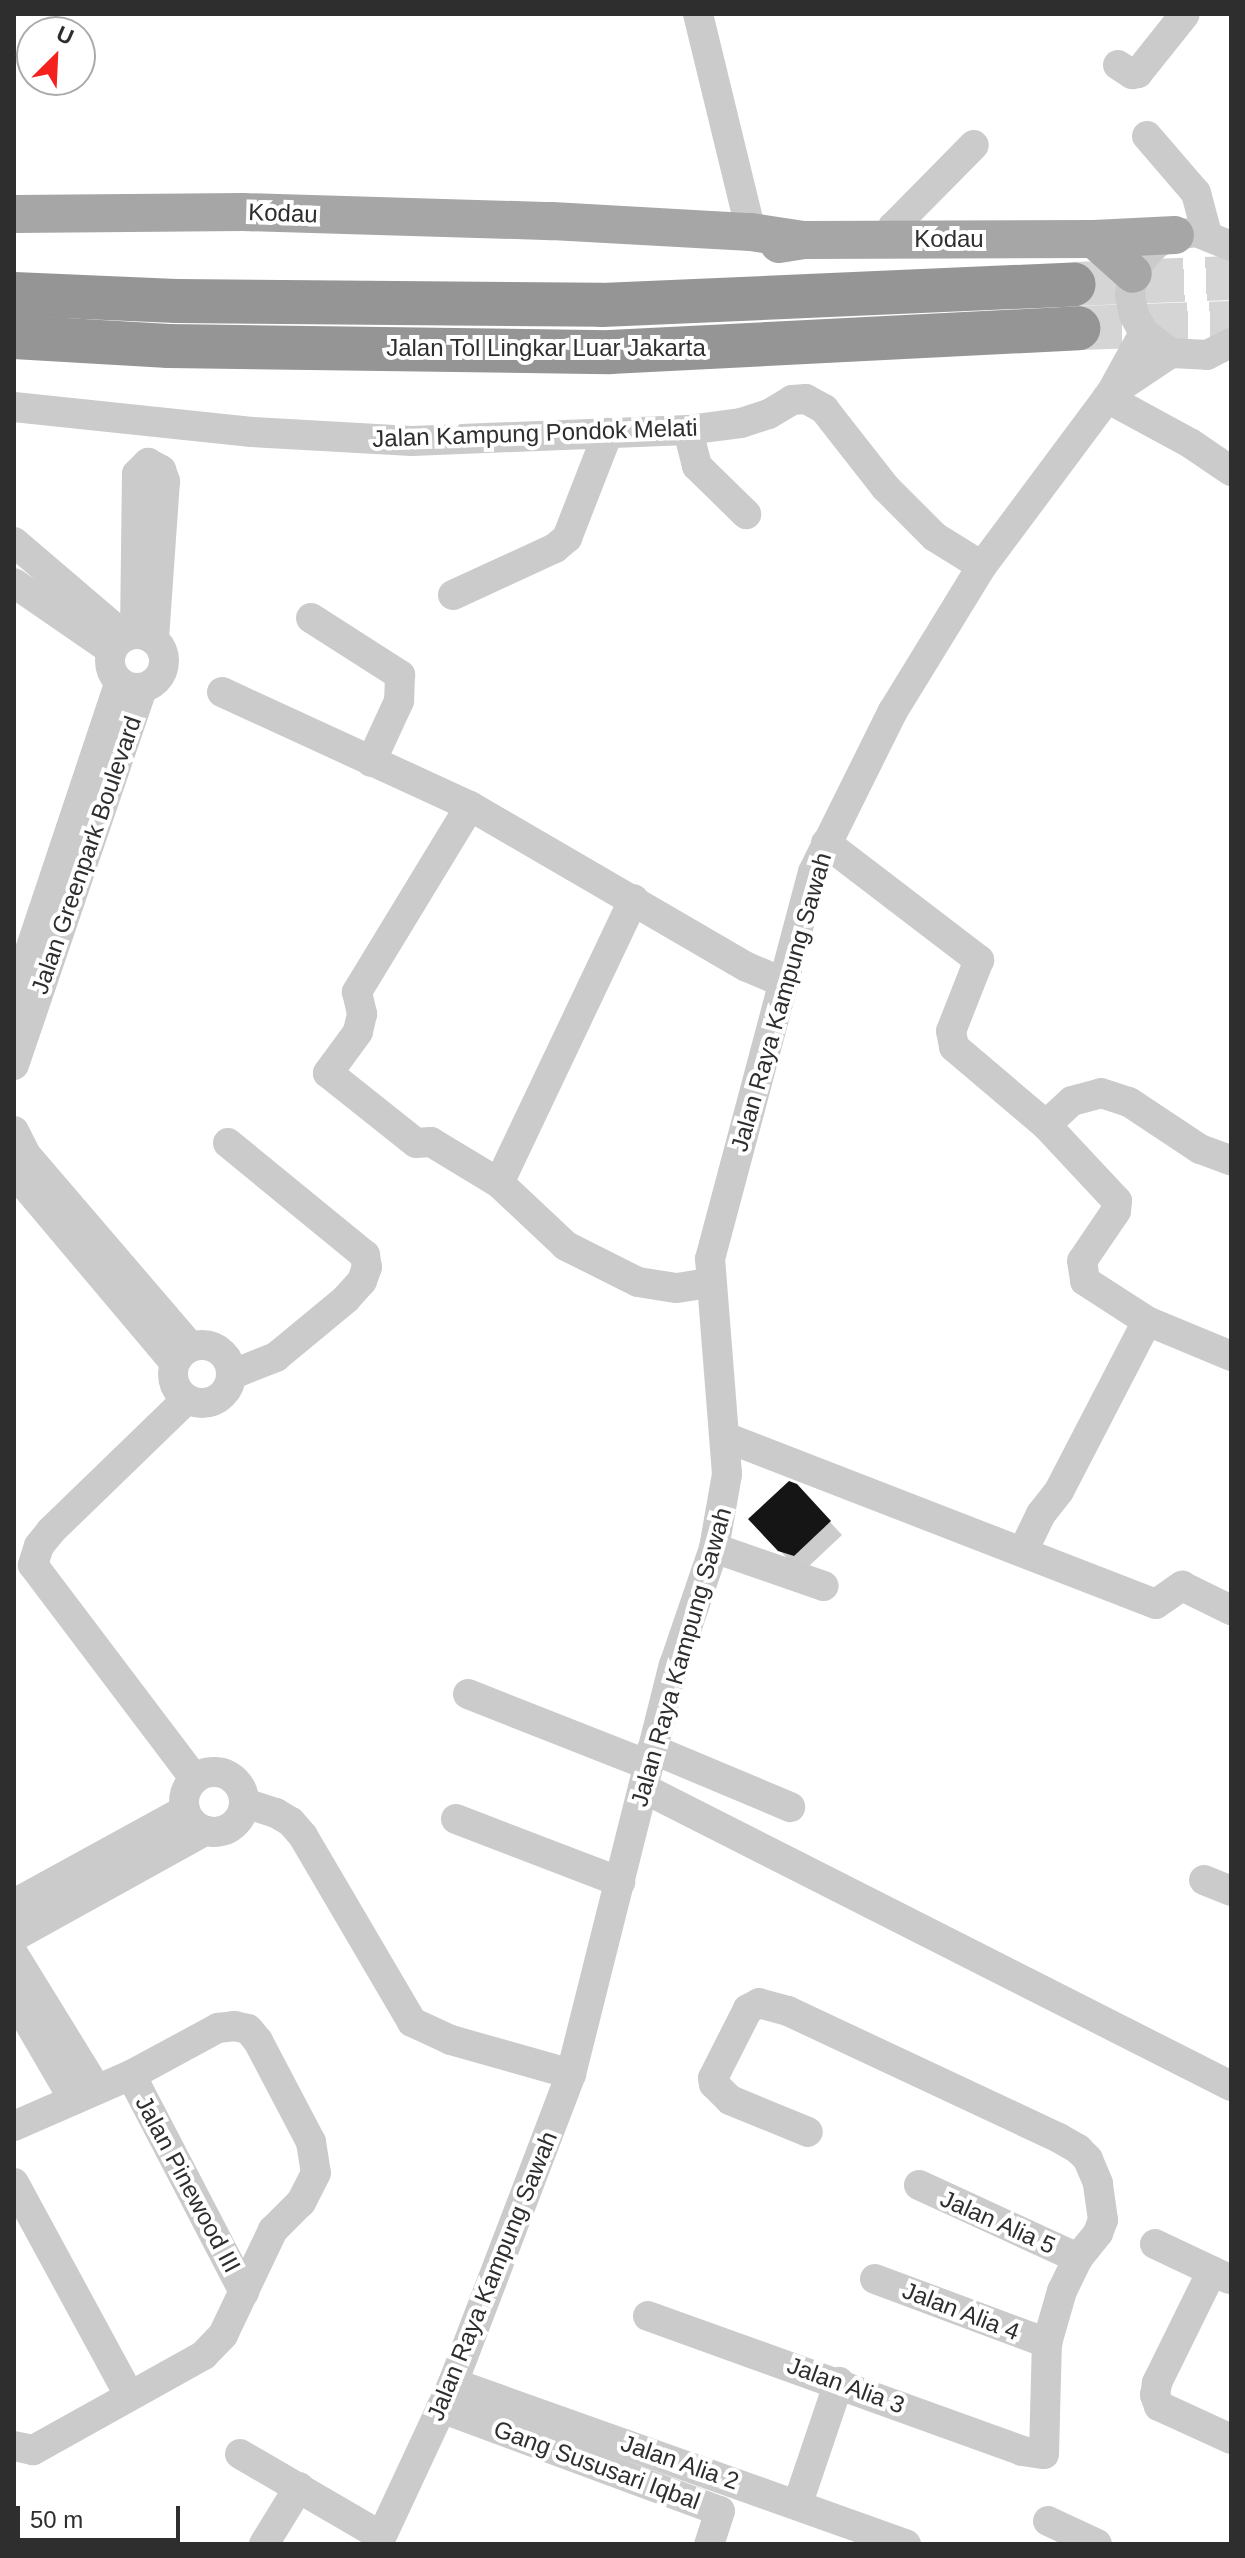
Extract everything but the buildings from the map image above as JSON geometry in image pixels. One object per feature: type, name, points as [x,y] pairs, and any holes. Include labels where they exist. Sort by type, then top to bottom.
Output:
[{"type":"highway","name":"Jalan Tol Lingkar Luar Jakarta","points":[[14,294],[176,301],[602,305],[1074,284]]},
{"type":"highway","name":"Jalan Tol Lingkar Luar Jakarta","points":[[14,337],[169,346],[610,352],[1078,328]]},
{"type":"main road","name":"Kodau","points":[[14,214],[243,212],[552,221],[751,232],[803,240],[1211,236]]},
{"type":"main road","name":"Kodau","points":[[552,221],[596,238],[639,242],[751,248],[803,240]]},
{"type":"main road","points":[[1094,239],[1133,274]]},
{"type":"street","points":[[698,14],[751,232]]},
{"type":"street","points":[[1118,65],[1132,74],[1138,73],[1185,14]]},
{"type":"street","points":[[1147,136],[1196,193],[1211,236],[1157,243],[1143,257],[1133,274],[1131,305],[1144,333],[1171,353],[1195,357],[1227,350]]},
{"type":"street","points":[[889,240],[893,227],[974,145]]},
{"type":"street","name":"Jalan Raya Kampung Sawah","points":[[380,2540],[447,2395],[571,2074],[674,1665],[714,1548],[727,1474],[710,1259],[782,982],[826,843],[893,711],[982,566],[1109,395],[1144,333]]},
{"type":"street","name":"Jalan Raya Kampung Sawah","points":[[1109,395],[1171,353]]},
{"type":"street","points":[[1109,395],[1231,471]]},
{"type":"street","name":"Jalan Kampung Pondok Melati","points":[[14,407],[252,432],[398,440],[688,430],[741,423],[769,414],[792,400],[806,399],[824,409],[886,488],[935,537],[982,566]]},
{"type":"street","points":[[688,430],[697,466],[746,514]]},
{"type":"street","points":[[453,595],[555,548],[567,538],[608,433]]},
{"type":"street","points":[[14,542],[131,640]]},
{"type":"street","points":[[14,583],[163,653],[164,668],[156,682],[131,687],[109,668],[131,640]]},
{"type":"street","points":[[311,618],[400,675],[399,701],[371,762]]},
{"type":"street","name":"Jalan Greenpark Boulevard","points":[[14,1065],[131,687]]},
{"type":"street","points":[[222,692],[470,806],[747,967],[782,982]]},
{"type":"street","name":"Jalan Greenpark Boulevard","points":[[14,998],[105,769]]},
{"type":"street","points":[[470,806],[357,992],[362,1014],[358,1032],[328,1073],[416,1143],[431,1142],[499,1183],[566,1246],[624,1277],[677,1288],[710,1283]]},
{"type":"street","points":[[826,843],[975,954],[978,967],[951,1031],[954,1047],[1046,1125],[1118,1204],[1082,1261],[1081,1276],[1147,1321],[1231,1356]]},
{"type":"street","points":[[499,1183],[634,899]]},
{"type":"street","points":[[1046,1125],[1072,1101],[1101,1093],[1129,1102],[1200,1149],[1231,1160]]},
{"type":"street","points":[[14,1131],[27,1156],[182,1374]]},
{"type":"street","points":[[228,1143],[365,1255],[367,1267],[362,1281],[346,1299],[276,1357],[233,1374]]},
{"type":"street","points":[[14,1172],[182,1374],[207,1404],[226,1394],[233,1374],[226,1356],[210,1345],[182,1374],[14,1558],[19,1576],[192,1803],[232,1827],[245,1803],[239,1785],[223,1773],[203,1773],[192,1803],[15,1937],[85,2095]]},
{"type":"street","points":[[1023,1551],[1041,1514],[1059,1491],[1147,1321]]},
{"type":"street","points":[[182,1374],[39,1546],[33,1565],[192,1803]]},
{"type":"street","points":[[725,1437],[1156,1604],[1182,1586],[1231,1610]]},
{"type":"street","points":[[714,1548],[824,1586]]},
{"type":"street","points":[[468,1694],[648,1767],[790,1807]]},
{"type":"street","points":[[648,1767],[1231,2086]]},
{"type":"street","points":[[14,1904],[192,1803]]},
{"type":"street","points":[[245,1803],[276,1813],[291,1822],[303,1836],[412,2022],[451,2040],[571,2074]]},
{"type":"street","points":[[456,1819],[620,1882]]},
{"type":"street","points":[[14,1997],[85,2095]]},
{"type":"street","points":[[808,2132],[730,2100],[714,2084],[713,2078],[748,2009],[759,2003],[788,2011],[1078,2149],[1088,2159],[1103,2206],[1098,2233],[1078,2258],[1062,2291],[1047,2343]]},
{"type":"street","points":[[14,2126],[131,2075],[218,2028],[234,2026],[248,2029],[258,2041],[311,2142],[316,2173],[301,2202],[273,2230],[223,2335],[204,2355],[33,2450],[16,2447]]},
{"type":"street","name":"Jalan Pinewood III","points":[[131,2075],[244,2292]]},
{"type":"street","points":[[14,2183],[129,2395]]},
{"type":"street","name":"Jalan Alia 5","points":[[919,2185],[1078,2258]]},
{"type":"street","points":[[1155,2244],[1221,2275],[1157,2383],[1155,2395],[1159,2406],[1231,2439]]},
{"type":"street","name":"Jalan Alia 4","points":[[875,2279],[1047,2343]]},
{"type":"street","name":"Jalan Alia 3","points":[[648,2316],[839,2382],[1022,2451],[1044,2454],[1047,2343]]},
{"type":"street","points":[[798,2503],[839,2382]]},
{"type":"street","name":"Jalan Alia 2","points":[[447,2395],[798,2503],[906,2544]]},
{"type":"street","name":"Gang Sususari Iqbal","points":[[447,2395],[720,2511],[709,2544]]},
{"type":"street","points":[[240,2454],[299,2487],[380,2540]]},
{"type":"street","points":[[264,2544],[299,2487]]},
{"type":"street","points":[[1048,2521],[1097,2544]]},
{"type":"tunnel","points":[[1074,284],[1231,278]]},
{"type":"tunnel","points":[[1078,328],[1231,323]]}]
